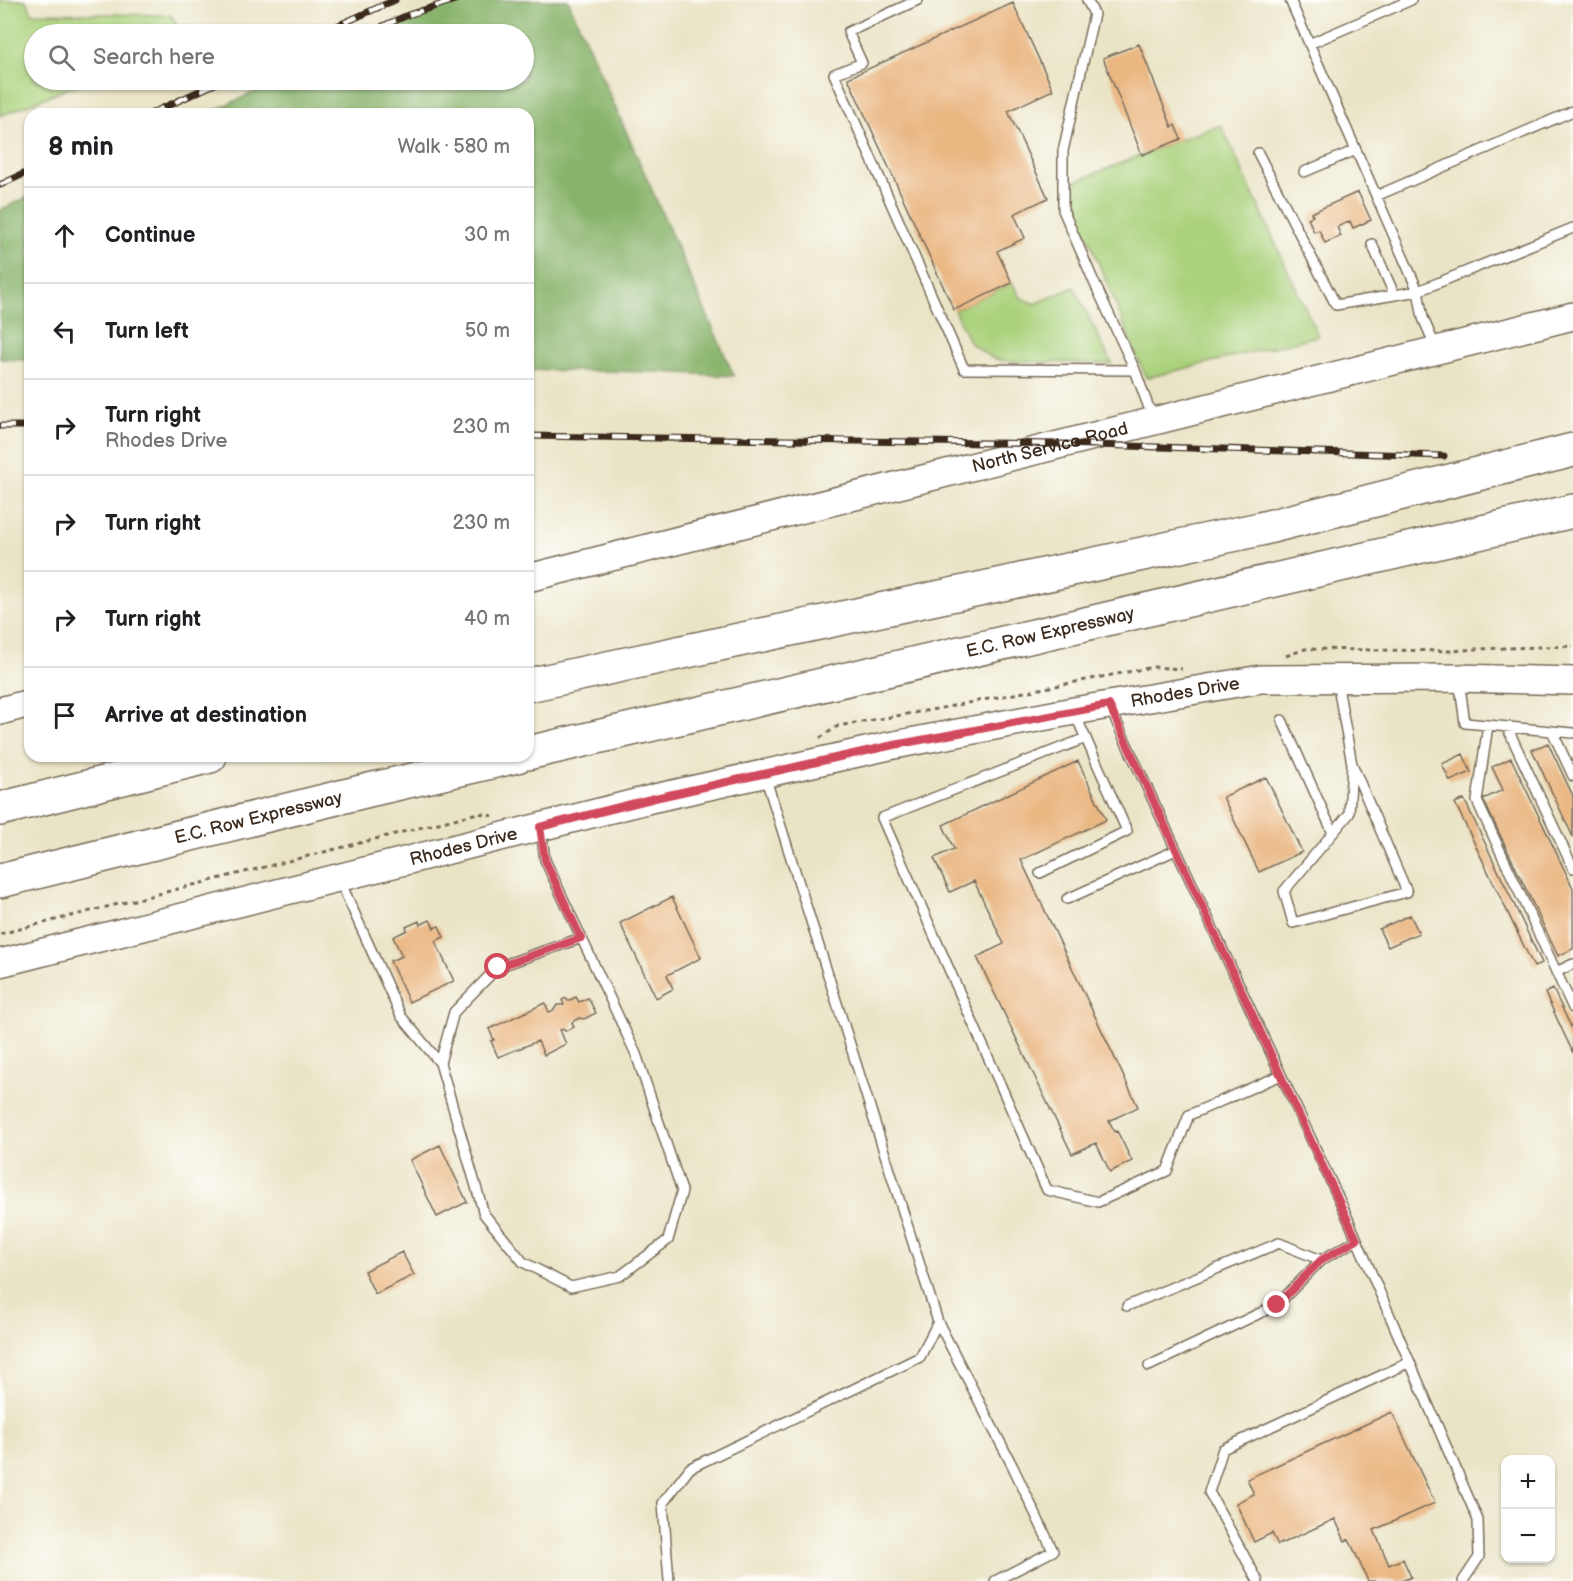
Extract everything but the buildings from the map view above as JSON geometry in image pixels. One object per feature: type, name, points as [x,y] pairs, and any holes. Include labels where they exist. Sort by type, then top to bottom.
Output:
[{"type":"highway","points":[[534,684],[1260,529],[1573,450]]},
{"type":"highway","name":"E.C. Row Expressway","points":[[534,752],[1573,511]]},
{"type":"highway","points":[[0,809],[186,762]]},
{"type":"highway","name":"E.C. Row Expressway","points":[[0,881],[491,762]]},
{"type":"street","name":"North Service Road","points":[[534,576],[1573,316]]},
{"type":"street","name":"Rhodes Drive","points":[[0,963],[655,798],[889,746],[1074,711],[1261,679],[1458,678],[1573,681]]},
{"type":"street","points":[[0,711],[24,705]]},
{"type":"lane","points":[[918,0],[848,32],[862,63],[834,74],[964,369],[1135,370]]},
{"type":"lane","points":[[1087,0],[1094,14],[1063,151],[1063,210],[1135,370],[1153,421]]},
{"type":"lane","points":[[1290,0],[1418,291],[1423,318],[1437,350]]},
{"type":"lane","points":[[1309,44],[1411,0]]},
{"type":"lane","points":[[1376,196],[1573,111]]},
{"type":"lane","points":[[1304,172],[1356,150]]},
{"type":"lane","points":[[1258,153],[1336,305],[1418,291],[1573,228]]},
{"type":"lane","points":[[1372,244],[1394,294]]},
{"type":"lane","points":[[1458,678],[1465,723],[1573,733]]},
{"type":"lane","points":[[1337,679],[1352,764],[1407,892],[1293,923],[1284,891],[1349,814],[1352,764]]},
{"type":"lane","points":[[1109,705],[1357,1240],[1478,1520],[1479,1557],[1463,1581]]},
{"type":"lane","points":[[1040,873],[1127,831],[1074,711]]},
{"type":"lane","points":[[1282,720],[1333,833]]},
{"type":"lane","points":[[1488,725],[1477,801],[1573,1008]]},
{"type":"lane","points":[[1507,727],[1573,868]]},
{"type":"lane","points":[[1551,731],[1573,776]]},
{"type":"lane","points":[[1086,738],[882,818],[1047,1190],[1098,1202],[1167,1172],[1189,1115],[1281,1075]]},
{"type":"lane","points":[[765,774],[938,1322],[1013,1467],[1053,1551],[995,1581]]},
{"type":"lane","points":[[338,878],[401,1016],[440,1063],[484,1214],[523,1262],[572,1287],[620,1276],[668,1240],[682,1191],[636,1054],[545,860],[540,827]]},
{"type":"lane","points":[[1067,899],[1176,850]]},
{"type":"lane","points":[[440,1063],[454,1012],[498,967],[581,938]]},
{"type":"lane","points":[[1556,972],[1573,964]]},
{"type":"lane","points":[[1149,1366],[1277,1305],[1321,1260],[1357,1240]]},
{"type":"lane","points":[[1127,1306],[1279,1243],[1321,1260]]},
{"type":"lane","points":[[669,1581],[663,1503],[690,1468],[920,1357],[938,1322]]},
{"type":"lane","points":[[1257,1581],[1209,1492],[1223,1449],[1410,1362]]},
{"type":"path","points":[[0,934],[478,813],[494,816]]},
{"type":"green space","points":[[0,0],[26,0],[32,13],[171,15],[176,24],[24,24],[24,90],[64,90],[0,116]]},
{"type":"green space","points":[[459,0],[568,0],[734,376],[661,372],[534,370],[534,108],[220,108],[259,90],[534,90],[534,24],[401,24]]},
{"type":"green space","points":[[1221,125],[1318,336],[1146,378],[1076,208],[1074,182]]},
{"type":"green space","points":[[24,199],[24,360],[0,359],[0,210]]},
{"type":"green space","points":[[1012,283],[1021,298],[1035,304],[1074,287],[1112,364],[1004,361],[992,358],[970,343],[954,310]]},
{"type":"railway","points":[[341,24],[395,0]]},
{"type":"railway","points":[[388,24],[455,0]]},
{"type":"railway","points":[[163,108],[202,90]]},
{"type":"railway","points":[[0,185],[24,174]]},
{"type":"railway","points":[[0,426],[24,426]]},
{"type":"railway","points":[[534,436],[1062,444],[1444,456]]},
{"type":"route","points":[[498,967],[581,938],[545,860],[540,827],[655,798],[889,746],[1109,705],[1357,1240],[1321,1260],[1277,1305]]}]
